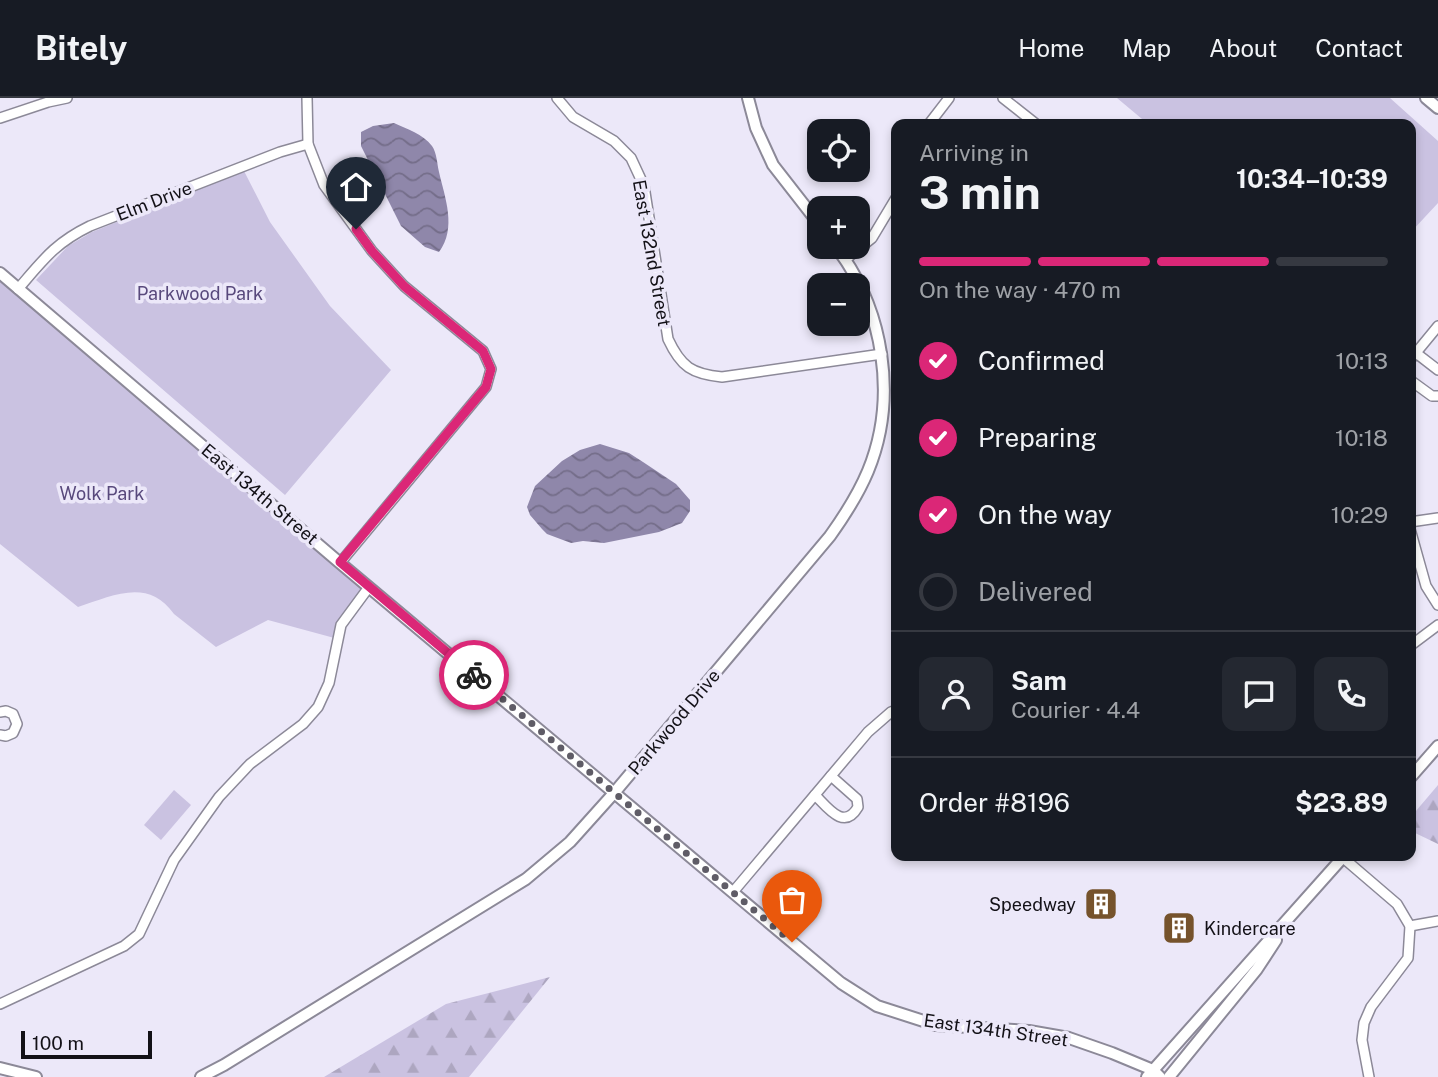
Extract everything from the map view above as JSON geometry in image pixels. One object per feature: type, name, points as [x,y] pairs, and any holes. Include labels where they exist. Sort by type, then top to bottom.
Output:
[{"type":"street","points":[[0,118],[47,100],[67,98]]},
{"type":"street","points":[[307,98],[308,144],[324,185],[372,251],[404,286],[483,351],[491,369],[486,387],[340,562]]},
{"type":"street","name":"East 132nd Street","points":[[557,98],[573,117],[614,141],[631,158],[644,186],[668,339],[675,354],[688,367],[704,375],[722,377],[882,354]]},
{"type":"street","points":[[747,98],[756,128],[773,165],[807,209]]},
{"type":"street","points":[[933,119],[950,98]]},
{"type":"street","points":[[1003,98],[1030,119]]},
{"type":"street","points":[[1426,98],[1438,108]]},
{"type":"street","name":"Elm Drive","points":[[18,289],[50,252],[80,231],[280,152],[308,144]]},
{"type":"street","points":[[870,241],[891,207]]},
{"type":"street","name":"Parkwood Drive","points":[[201,1077],[526,879],[570,842],[830,536],[851,506],[869,470],[880,431],[884,391],[882,354],[870,305],[846,259]]},
{"type":"street","name":"East 134th Street","points":[[0,273],[841,983],[877,1006],[936,1025],[1029,1031],[1069,1038],[1112,1053],[1153,1075]]},
{"type":"street","points":[[1416,352],[1438,326]]},
{"type":"street","points":[[1416,358],[1438,370]]},
{"type":"street","points":[[1416,384],[1432,396],[1438,396]]},
{"type":"street","points":[[1416,521],[1438,518]]},
{"type":"street","points":[[1416,550],[1426,586],[1438,605]]},
{"type":"street","points":[[0,1004],[124,946],[139,934],[174,860],[219,797],[250,764],[303,724],[318,707],[329,683],[341,625],[369,587]]},
{"type":"street","points":[[1416,642],[1438,625]]},
{"type":"street","points":[[0,712],[13,714],[17,724],[13,733],[0,735]]},
{"type":"street","points":[[733,892],[868,732],[891,712]]},
{"type":"street","points":[[1416,771],[1438,746]]},
{"type":"street","points":[[815,795],[840,817],[854,814],[858,807],[857,799],[831,776]]},
{"type":"street","points":[[1153,1075],[1338,861]]},
{"type":"street","points":[[1348,861],[1397,904],[1410,926],[1408,958],[1371,1007],[1364,1023],[1362,1040],[1370,1077]]},
{"type":"street","points":[[1169,1077],[1257,969],[1297,908]]},
{"type":"street","points":[[1410,926],[1438,921]]},
{"type":"street","points":[[0,1068],[36,1077]]},
{"type":"green space","points":[[1117,98],[1390,98],[1413,119],[1142,119]]},
{"type":"green space","points":[[1416,121],[1438,141],[1438,203],[1416,227]]},
{"type":"green space","name":"Parkwood Park","points":[[244,171],[270,222],[330,306],[391,370],[285,495],[36,280],[68,246],[92,232]]},
{"type":"green space","name":"Wolk Park","points":[[0,273],[369,587],[341,625],[338,639],[268,620],[216,647],[153,596],[129,592],[78,607],[0,544]]},
{"type":"green space","points":[[1438,785],[1438,844],[1416,833],[1416,811]]},
{"type":"green space","points":[[174,790],[191,805],[161,840],[144,825]]},
{"type":"green space","points":[[550,977],[469,1077],[324,1077],[446,1004]]},
{"type":"water","points":[[394,123],[424,138],[435,152],[448,213],[447,233],[439,252],[425,247],[401,226],[361,146],[361,132],[373,126]]},
{"type":"water","points":[[600,444],[629,453],[676,484],[690,500],[690,511],[682,523],[659,532],[604,543],[571,543],[547,534],[530,515],[527,507],[535,486],[562,461],[580,450]]},
{"type":"way so far","points":[[474,675],[792,942]]},
{"type":"place","name":"Speedway","points":[[1101,904]]},
{"type":"place","name":"Kindercare","points":[[1179,928]]},
{"type":"route","points":[[356,229],[404,286],[483,351],[491,369],[486,387],[340,562],[474,675]]}]
